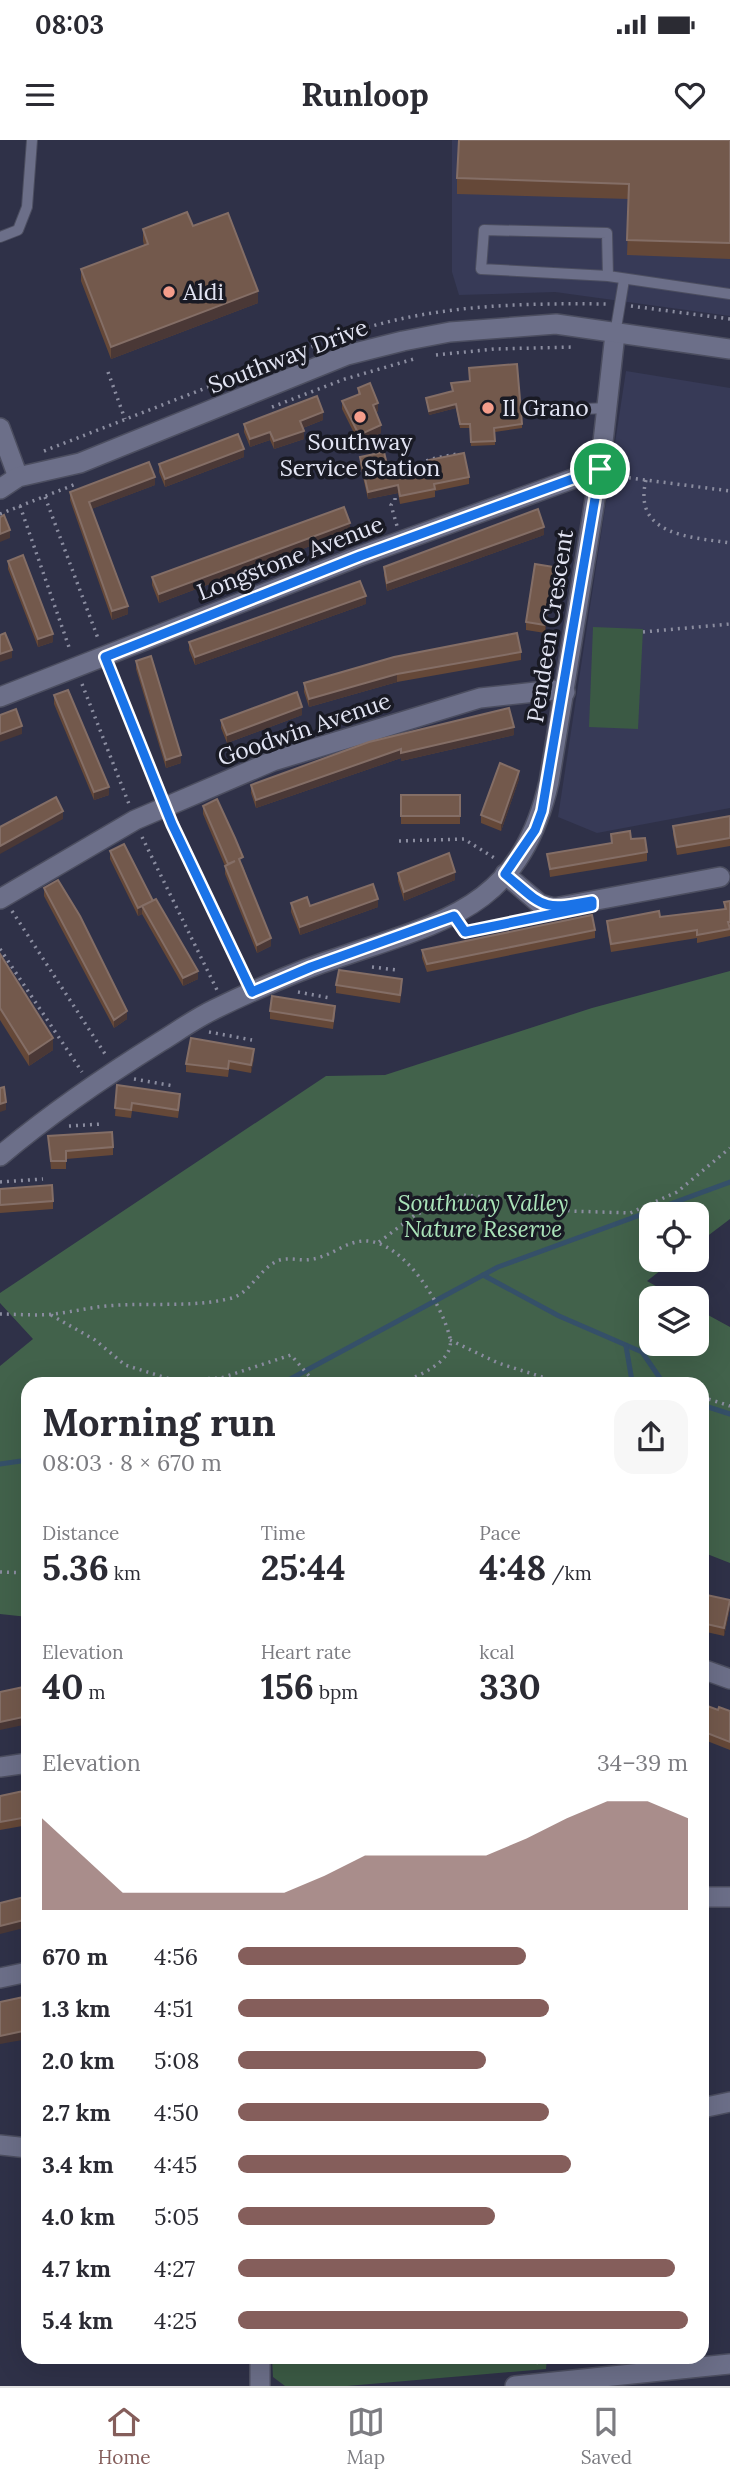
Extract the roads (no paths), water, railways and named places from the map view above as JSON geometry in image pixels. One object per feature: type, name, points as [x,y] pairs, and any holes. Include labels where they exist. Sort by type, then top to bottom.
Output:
[{"type":"street","name":"Southway Drive","points":[[0,489],[18,477],[80,463],[347,355],[403,341],[507,326],[556,324],[614,343],[645,335],[730,349]]},
{"type":"street","name":"Pendeen Crescent","points":[[0,1156],[45,1118],[105,1077],[224,1005],[311,967],[454,916],[482,898],[508,870],[535,830],[542,811],[565,692],[600,472],[614,343]]},
{"type":"street","points":[[0,428],[18,477]]},
{"type":"street","name":"Longstone Avenue","points":[[0,697],[402,541],[600,472]]},
{"type":"street","name":"Goodwin Avenue","points":[[2,898],[135,820],[272,761],[480,698],[554,690],[565,692]]},
{"type":"street","points":[[508,870],[540,904],[554,908],[720,877]]},
{"type":"street","points":[[709,1672],[730,1679]]},
{"type":"street","points":[[0,1767],[21,1764]]},
{"type":"street","points":[[709,1897],[730,1896]]},
{"type":"street","points":[[0,1978],[21,1974]]},
{"type":"street","points":[[709,2106],[730,2102]]},
{"type":"street","points":[[0,2145],[21,2147]]},
{"type":"street","points":[[260,2364],[260,2386]]},
{"type":"street","points":[[515,2386],[730,2364]]},
{"type":"lane","points":[[0,237],[18,230],[27,207],[32,140]]},
{"type":"lane","points":[[608,276],[607,233],[484,230],[481,269],[608,276],[730,294]]},
{"type":"lane","points":[[614,343],[624,280]]},
{"type":"lane","points":[[560,410],[607,408]]},
{"type":"waterway","points":[[294,1377],[498,1267],[730,1182]]},
{"type":"waterway","points":[[483,1275],[559,1316],[642,1352],[659,1377]]},
{"type":"waterway","points":[[626,1346],[631,1377]]},
{"type":"waterway","points":[[709,1407],[730,1414]]},
{"type":"waterway","points":[[0,1464],[21,1461]]},
{"type":"place","name":"Aldi","points":[[169,292]]},
{"type":"place","name":"Il Grano","points":[[488,408]]},
{"type":"place","name":"Southway Service Station","points":[[360,417]]},
{"type":"park label","name":"Southway Valley Nature Reserve","points":[[483,1216]]}]
